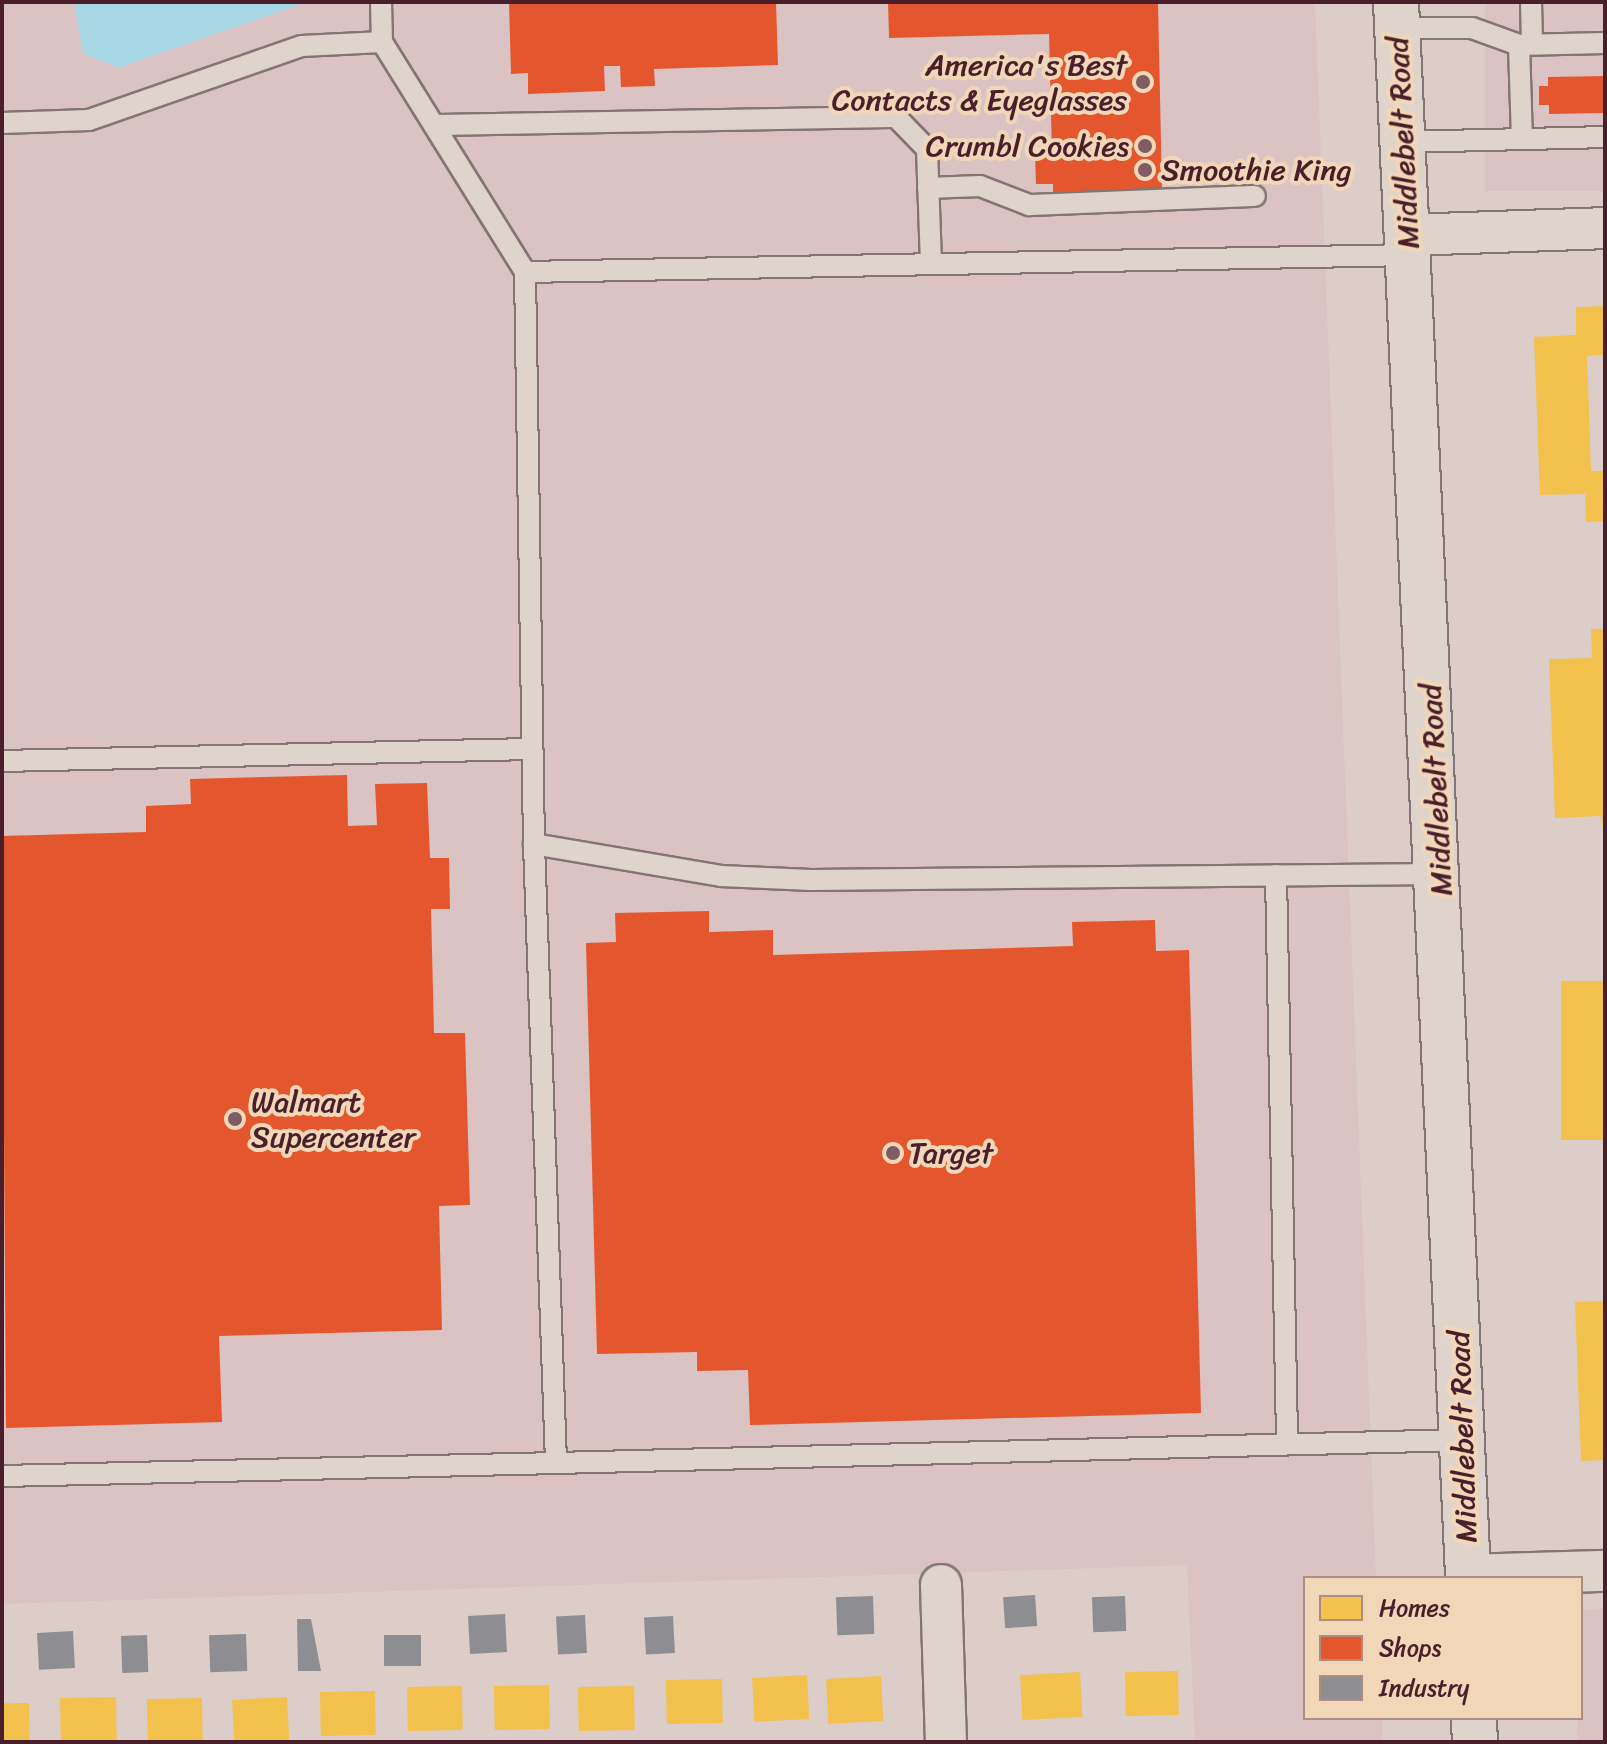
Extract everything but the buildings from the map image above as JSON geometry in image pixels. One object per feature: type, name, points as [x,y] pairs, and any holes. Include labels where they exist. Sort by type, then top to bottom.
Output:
[{"type":"main road","name":"Middlebelt Road","points":[[1397,15],[1440,874],[1468,1576]]},
{"type":"main road","points":[[1474,1720],[1475,1742]]},
{"type":"street","points":[[1408,245],[1605,228]]},
{"type":"street","points":[[1468,1576],[1605,1571]]},
{"type":"street","points":[[941,1585],[946,1742]]},
{"type":"lane","points":[[381,2],[382,42],[525,272],[534,844],[556,1463]]},
{"type":"lane","points":[[1522,139],[1531,2]]},
{"type":"lane","points":[[1397,15],[1472,28],[1526,45],[1605,43]]},
{"type":"lane","points":[[2,123],[89,120],[302,46],[382,42]]},
{"type":"lane","points":[[434,125],[896,117],[927,149],[931,264]]},
{"type":"lane","points":[[1403,142],[1605,137]]},
{"type":"lane","points":[[928,188],[980,186],[1029,205],[1255,196]]},
{"type":"lane","points":[[525,272],[931,264],[1408,245]]},
{"type":"lane","points":[[2,761],[532,749]]},
{"type":"lane","points":[[534,844],[721,876],[1440,874]]},
{"type":"lane","points":[[1276,875],[1287,1440]]},
{"type":"lane","points":[[2,1476],[556,1463],[1287,1440],[1463,1440]]},
{"type":"shaded area","points":[[2,2],[1315,2],[1376,1576],[1303,1576],[1303,1720],[1382,1720],[1383,1742],[1195,1742],[1187,1565],[2,1604]]},
{"type":"shaded area","points":[[1485,2],[1605,2],[1605,191],[1485,191]]},
{"type":"shaded area","points":[[1605,1609],[1605,1742],[1577,1742],[1578,1720],[1583,1720],[1583,1610]]},
{"type":"water","points":[[74,2],[307,2],[118,68],[83,53]]},
{"type":"place","name":"America's Best Contacts & Eyeglasses","points":[[1143,82]]},
{"type":"place","name":"Crumbl Cookies","points":[[1145,146]]},
{"type":"place","name":"Smoothie King","points":[[1145,170]]},
{"type":"place","name":"Walmart Supercenter","points":[[235,1119]]},
{"type":"place","name":"Target","points":[[893,1153]]}]
